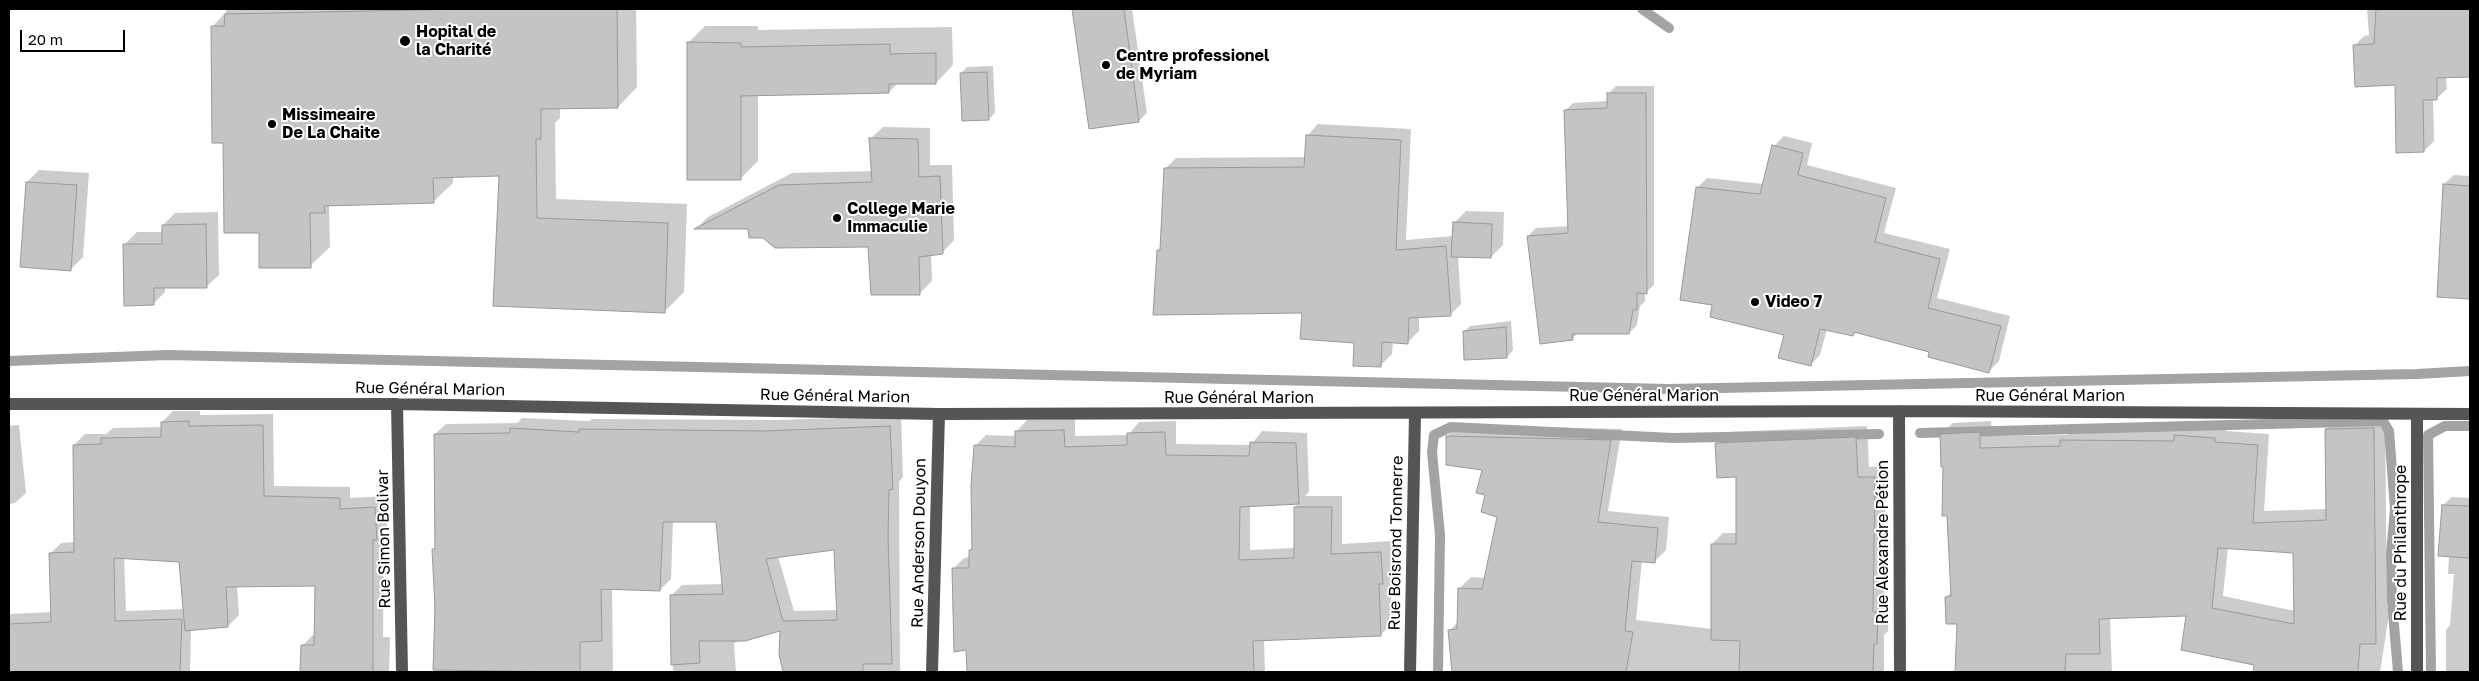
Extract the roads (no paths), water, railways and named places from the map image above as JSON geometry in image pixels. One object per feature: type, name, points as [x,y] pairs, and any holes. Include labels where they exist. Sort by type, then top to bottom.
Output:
[{"type":"street","name":"Rue Général Marion","points":[[9,404],[397,404],[939,414],[1899,411],[2470,414]]},
{"type":"street","name":"Rue Simon Bolivar","points":[[397,404],[402,672]]},
{"type":"street","name":"Rue Alexandre Pétion","points":[[1899,411],[1900,672]]},
{"type":"street","name":"Rue Anderson Douyon","points":[[932,672],[939,414]]},
{"type":"street","name":"Rue Boisrond Tonnerre","points":[[1410,672],[1415,414]]},
{"type":"street","name":"Rue du Philanthrope","points":[[2417,414],[2417,672]]},
{"type":"waterway","points":[[1642,9],[1669,28]]},
{"type":"waterway","points":[[9,361],[168,355],[1669,389],[2417,374],[2470,371]]},
{"type":"waterway","points":[[1920,433],[2383,421],[2389,431],[2395,509],[2391,554],[2392,601],[2398,672]]},
{"type":"waterway","points":[[2431,672],[2428,435],[2445,426],[2470,426]]},
{"type":"waterway","points":[[1438,672],[1440,535],[1432,452],[1434,435],[1451,427],[1673,438],[1879,434]]},
{"type":"place","name":"Hopital de la Charité","points":[[405,41]]},
{"type":"place","name":"Centre professionel de Myriam","points":[[1106,65]]},
{"type":"place","name":"Missimeaire De La Chaite","points":[[272,124]]},
{"type":"place","name":"College Marie Immaculie","points":[[837,218]]},
{"type":"place","name":"Video 7","points":[[1755,302]]}]
